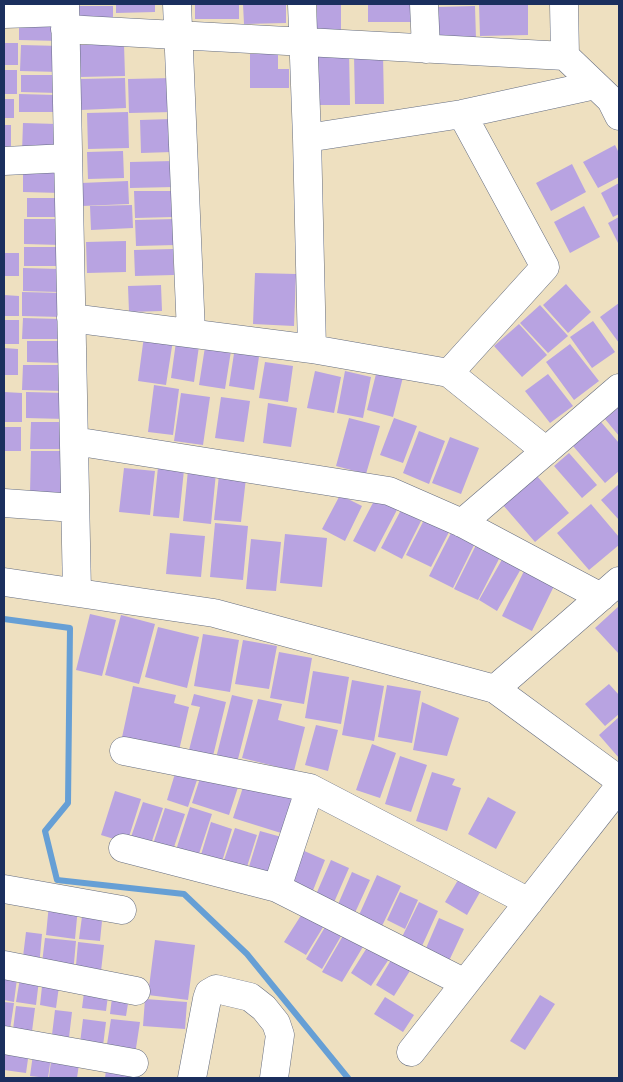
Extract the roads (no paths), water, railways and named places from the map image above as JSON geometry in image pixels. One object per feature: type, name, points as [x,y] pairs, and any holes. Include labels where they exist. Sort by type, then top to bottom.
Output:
[{"type":"street","points":[[177,4],[191,332]]},
{"type":"street","points":[[302,4],[312,349]]},
{"type":"street","points":[[424,4],[426,49]]},
{"type":"street","points":[[564,4],[565,56]]},
{"type":"street","points":[[4,14],[65,15],[179,35],[565,56],[611,100]]},
{"type":"street","points":[[65,15],[77,592]]},
{"type":"street","points":[[307,138],[462,114],[611,100]]},
{"type":"street","points":[[449,373],[545,267],[462,114]]},
{"type":"street","points":[[4,160],[68,158]]},
{"type":"street","points":[[71,318],[312,349],[449,373],[546,451]]},
{"type":"street","points":[[462,523],[619,388]]},
{"type":"street","points":[[74,441],[389,491],[610,589],[495,689]]},
{"type":"street","points":[[4,503],[75,508]]},
{"type":"street","points":[[4,582],[214,613],[495,689],[619,780]]},
{"type":"street","points":[[124,751],[310,788],[529,902]]},
{"type":"street","points":[[277,888],[310,788]]},
{"type":"street","points":[[411,1052],[619,788]]},
{"type":"street","points":[[124,848],[277,888],[465,983]]},
{"type":"street","points":[[4,889],[122,910]]},
{"type":"street","points":[[4,965],[136,991]]},
{"type":"street","points":[[192,1078],[207,1000],[209,993],[216,989],[250,997],[264,1008],[276,1023],[280,1035],[274,1078]]},
{"type":"street","points":[[4,1040],[134,1063]]},
{"type":"waterway","points":[[4,619],[70,628],[68,803],[45,831],[57,880],[184,894],[247,954],[348,1078]]}]
